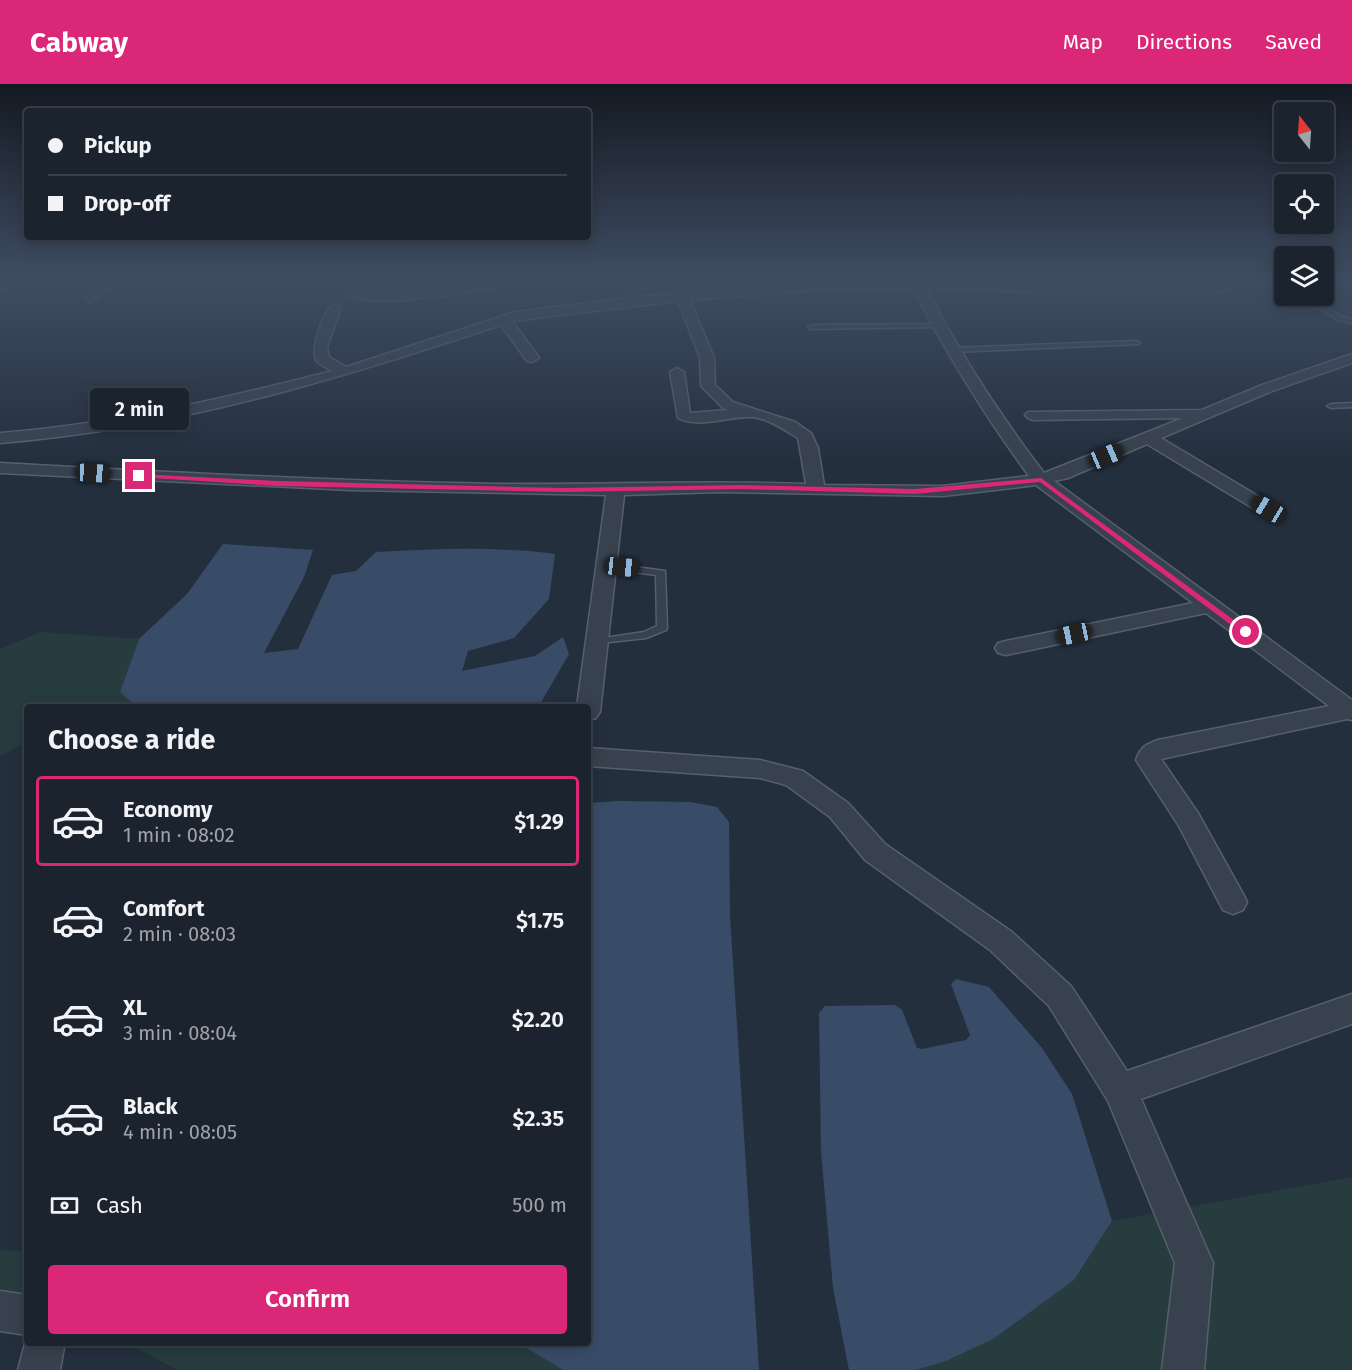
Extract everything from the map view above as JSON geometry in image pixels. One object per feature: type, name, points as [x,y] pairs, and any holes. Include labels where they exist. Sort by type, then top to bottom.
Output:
[{"type":"street","points":[[322,341],[320,347],[323,359],[344,372]]},
{"type":"street","points":[[0,438],[37,435],[214,406],[344,372],[439,341]]},
{"type":"street","points":[[522,341],[531,358]]},
{"type":"street","points":[[700,341],[707,358],[708,386],[728,405],[789,425],[804,436],[810,448],[816,490]]},
{"type":"street","points":[[947,341],[990,412],[1041,480],[1351,711]]},
{"type":"street","points":[[0,468],[278,483],[616,489],[742,487],[915,492],[1041,480],[1062,474],[1208,413],[1352,358]]},
{"type":"street","points":[[676,372],[683,415],[701,418],[755,412]]},
{"type":"street","points":[[1033,415],[1208,413]]},
{"type":"street","points":[[1149,438],[1268,509]]},
{"type":"street","points":[[589,704],[616,489]]},
{"type":"street","points":[[1006,648],[1211,606]]},
{"type":"street","points":[[1233,902],[1189,820],[1148,760],[1150,754],[1158,749],[1351,711]]},
{"type":"street","points":[[591,757],[760,769],[794,778],[839,810],[875,852],[1001,941],[1060,996],[1120,1090],[1194,1263],[1188,1344],[1182,1370]]},
{"type":"street","points":[[1120,1090],[1352,1009]]},
{"type":"street","points":[[0,1311],[24,1315]]},
{"type":"street","points":[[39,1370],[44,1346]]},
{"type":"lane","points":[[952,350],[1137,343]]},
{"type":"lane","points":[[1331,406],[1352,405]]},
{"type":"lane","points":[[595,642],[646,635],[662,628],[661,573],[606,566]]},
{"type":"green space","points":[[41,632],[139,639],[120,692],[131,702],[158,704],[24,704],[24,744],[0,756],[0,649]]},
{"type":"green space","points":[[1352,1177],[1352,1370],[916,1370],[946,1361],[1074,1280],[1112,1221]]},
{"type":"green space","points":[[0,1250],[24,1251],[24,1305],[0,1304]]},
{"type":"green space","points":[[133,1346],[523,1346],[563,1370],[177,1370]]},
{"type":"water","points":[[223,544],[313,550],[304,577],[264,653],[298,649],[332,575],[356,571],[376,552],[466,549],[555,554],[549,599],[514,638],[468,651],[462,671],[535,656],[563,637],[569,654],[540,704],[158,704],[131,702],[120,692],[139,639],[187,594]]},
{"type":"water","points":[[691,802],[717,807],[729,822],[730,916],[759,1370],[563,1370],[523,1346],[591,1346],[591,803]]},
{"type":"water","points":[[956,979],[989,987],[1042,1048],[1072,1094],[1112,1221],[1074,1280],[993,1339],[946,1361],[916,1370],[849,1370],[833,1288],[821,1151],[819,1013],[825,1006],[895,1005],[902,1010],[917,1048],[966,1040],[970,1035],[951,984]]},
{"type":"route","points":[[139,476],[278,483],[564,490],[742,487],[915,492],[1041,480],[1246,632]]}]
